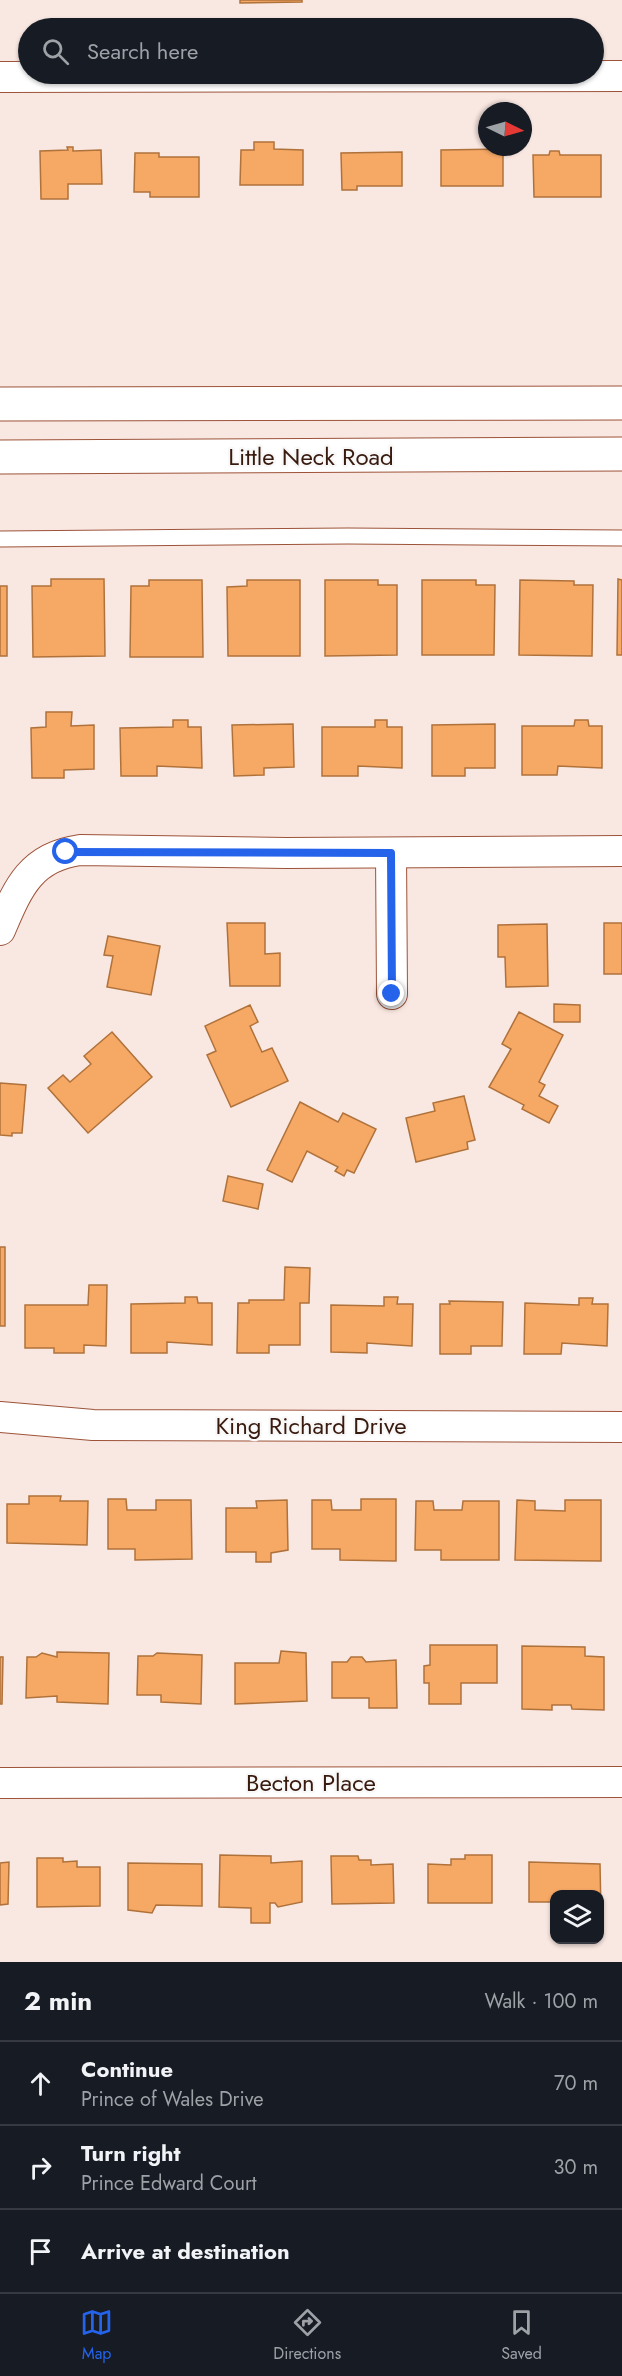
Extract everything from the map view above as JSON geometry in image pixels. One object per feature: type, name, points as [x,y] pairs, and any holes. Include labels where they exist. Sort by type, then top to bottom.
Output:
[{"type":"street","points":[[604,76],[622,76]]},
{"type":"street","points":[[0,77],[18,77]]},
{"type":"street","points":[[0,404],[622,403]]},
{"type":"street","name":"Little Neck Road","points":[[0,457],[622,454]]},
{"type":"street","points":[[0,930],[28,875],[45,861],[66,852],[622,851]]},
{"type":"street","points":[[391,853],[392,994]]},
{"type":"street","name":"King Richard Drive","points":[[0,1417],[93,1425],[622,1427]]},
{"type":"street","name":"Becton Place","points":[[0,1783],[622,1782]]},
{"type":"lane","points":[[0,539],[348,536],[622,538]]},
{"type":"building","points":[[240,0],[302,0],[302,2],[240,3]]},
{"type":"building","points":[[254,142],[274,142],[274,149],[303,150],[303,185],[240,185],[241,150],[254,150]]},
{"type":"building","points":[[67,147],[73,147],[73,151],[101,150],[102,184],[68,184],[68,199],[41,199],[40,151],[68,150]]},
{"type":"building","points":[[478,149],[478,156],[503,156],[503,186],[441,186],[441,150]]},
{"type":"building","points":[[550,151],[559,151],[560,155],[601,155],[601,197],[534,197],[533,155],[549,155]]},
{"type":"building","points":[[402,152],[402,186],[357,186],[357,190],[342,190],[341,153]]},
{"type":"building","points":[[135,153],[159,153],[159,157],[199,157],[199,197],[150,197],[150,192],[134,192]]},
{"type":"building","points":[[51,579],[104,579],[105,656],[33,657],[32,586],[51,586]]},
{"type":"building","points":[[618,579],[622,580],[622,655],[617,655]]},
{"type":"building","points":[[149,580],[202,580],[203,657],[130,657],[131,586],[149,586]]},
{"type":"building","points":[[247,580],[300,580],[300,656],[228,656],[227,587],[247,586]]},
{"type":"building","points":[[325,580],[378,580],[378,585],[397,585],[397,655],[325,656]]},
{"type":"building","points":[[422,580],[476,580],[476,585],[495,585],[494,655],[422,655]]},
{"type":"building","points":[[520,580],[574,581],[574,585],[593,585],[592,656],[519,655]]},
{"type":"building","points":[[0,586],[7,586],[7,656],[0,656]]},
{"type":"building","points":[[46,712],[72,712],[71,726],[94,725],[94,769],[64,770],[64,778],[32,778],[31,728],[46,727]]},
{"type":"building","points":[[173,720],[188,720],[188,727],[201,727],[202,768],[157,766],[157,776],[121,776],[120,728],[173,727]]},
{"type":"building","points":[[375,720],[387,720],[387,727],[402,727],[402,768],[358,766],[358,776],[322,776],[322,727],[375,727]]},
{"type":"building","points":[[575,720],[588,720],[589,726],[602,726],[602,768],[558,766],[557,775],[522,775],[522,726],[574,726]]},
{"type":"building","points":[[293,724],[294,767],[264,768],[264,775],[234,776],[232,725]]},
{"type":"building","points":[[495,724],[495,768],[465,768],[465,776],[432,776],[432,725]]},
{"type":"building","points":[[227,923],[265,923],[265,954],[280,953],[280,986],[230,986]]},
{"type":"building","points":[[604,923],[622,923],[622,974],[604,974]]},
{"type":"building","points":[[547,924],[548,986],[506,987],[505,957],[498,957],[498,925]]},
{"type":"building","points":[[108,936],[160,946],[151,995],[107,987],[113,956],[104,955]]},
{"type":"building","points":[[554,1004],[580,1005],[580,1022],[554,1022]]},
{"type":"building","points":[[250,1005],[258,1022],[250,1026],[262,1052],[272,1048],[288,1081],[231,1107],[207,1055],[216,1051],[205,1026]]},
{"type":"building","points":[[519,1012],[563,1035],[539,1082],[545,1085],[539,1096],[558,1106],[549,1123],[522,1109],[524,1105],[489,1087],[511,1049],[502,1044]]},
{"type":"building","points":[[112,1032],[152,1077],[88,1133],[48,1088],[63,1075],[70,1082],[91,1064],[84,1056]]},
{"type":"building","points":[[0,1083],[26,1085],[22,1133],[12,1133],[12,1136],[0,1135]]},
{"type":"building","points":[[464,1096],[475,1140],[467,1142],[468,1149],[416,1162],[406,1118],[435,1111],[433,1103]]},
{"type":"building","points":[[300,1102],[338,1122],[343,1113],[376,1129],[354,1173],[347,1170],[344,1176],[335,1171],[338,1167],[307,1151],[292,1182],[267,1170]]},
{"type":"building","points":[[228,1176],[263,1184],[258,1209],[223,1201]]},
{"type":"building","points":[[0,1247],[5,1247],[5,1326],[0,1326]]},
{"type":"building","points":[[285,1267],[310,1268],[309,1303],[300,1303],[300,1345],[269,1345],[269,1353],[237,1353],[238,1303],[249,1303],[249,1300],[284,1300]]},
{"type":"building","points":[[89,1285],[107,1285],[106,1346],[84,1345],[84,1353],[54,1353],[54,1348],[25,1348],[25,1305],[88,1305]]},
{"type":"building","points":[[185,1297],[197,1297],[198,1303],[212,1303],[212,1345],[167,1342],[167,1353],[131,1353],[131,1304],[185,1303]]},
{"type":"building","points":[[384,1297],[398,1297],[397,1304],[413,1304],[412,1346],[367,1343],[367,1353],[331,1352],[331,1305],[384,1306]]},
{"type":"building","points":[[579,1298],[593,1298],[592,1304],[608,1304],[607,1346],[562,1343],[561,1354],[524,1354],[525,1303],[579,1305]]},
{"type":"building","points":[[449,1301],[503,1302],[502,1346],[471,1346],[471,1354],[440,1354],[440,1304],[450,1304]]},
{"type":"building","points":[[29,1496],[61,1496],[60,1501],[88,1501],[87,1545],[7,1543],[7,1504],[29,1504]]},
{"type":"building","points":[[108,1499],[126,1499],[127,1510],[156,1510],[156,1500],[191,1500],[192,1559],[135,1560],[135,1549],[108,1549]]},
{"type":"building","points":[[361,1499],[396,1499],[396,1561],[340,1560],[340,1549],[312,1549],[312,1500],[331,1500],[332,1510],[361,1510]]},
{"type":"building","points":[[287,1500],[288,1550],[271,1553],[271,1562],[256,1562],[256,1552],[226,1552],[226,1508],[257,1508],[256,1501]]},
{"type":"building","points":[[517,1500],[535,1501],[535,1510],[565,1511],[565,1500],[601,1500],[601,1561],[515,1560]]},
{"type":"building","points":[[416,1501],[433,1501],[434,1510],[462,1510],[463,1501],[499,1501],[499,1560],[441,1560],[441,1550],[415,1550]]},
{"type":"building","points":[[430,1645],[497,1645],[497,1683],[461,1683],[461,1704],[429,1704],[429,1683],[424,1683],[424,1666],[430,1665]]},
{"type":"building","points":[[522,1646],[585,1647],[585,1656],[604,1657],[604,1710],[572,1709],[571,1705],[552,1705],[552,1710],[522,1709]]},
{"type":"building","points":[[281,1651],[306,1653],[307,1701],[235,1704],[235,1663],[279,1663]]},
{"type":"building","points":[[57,1652],[109,1653],[108,1704],[57,1702],[57,1696],[26,1698],[27,1657],[36,1657],[42,1653],[57,1657]]},
{"type":"building","points":[[157,1653],[202,1655],[201,1704],[161,1702],[161,1695],[137,1695],[138,1656],[153,1656]]},
{"type":"building","points":[[0,1657],[3,1657],[2,1704],[0,1704]]},
{"type":"building","points":[[351,1657],[362,1657],[366,1662],[396,1660],[397,1708],[369,1708],[369,1698],[332,1698],[332,1662],[347,1662]]},
{"type":"building","points":[[220,1855],[271,1856],[271,1863],[302,1861],[302,1902],[278,1907],[275,1903],[270,1903],[270,1923],[251,1923],[251,1908],[219,1907]]},
{"type":"building","points":[[465,1855],[492,1855],[492,1903],[428,1903],[428,1864],[451,1865],[451,1859],[465,1859]]},
{"type":"building","points":[[331,1856],[358,1856],[359,1860],[371,1860],[371,1865],[393,1864],[394,1903],[332,1904]]},
{"type":"building","points":[[37,1858],[63,1858],[63,1862],[77,1861],[77,1867],[100,1867],[100,1906],[37,1907]]},
{"type":"building","points":[[9,1862],[8,1904],[0,1905],[0,1863]]},
{"type":"building","points":[[529,1862],[600,1864],[601,1890],[550,1890],[550,1902],[529,1902]]},
{"type":"building","points":[[128,1863],[202,1864],[202,1906],[156,1905],[152,1913],[128,1910]]},
{"type":"route","points":[[66,852],[80,850],[391,853],[392,994]]}]
